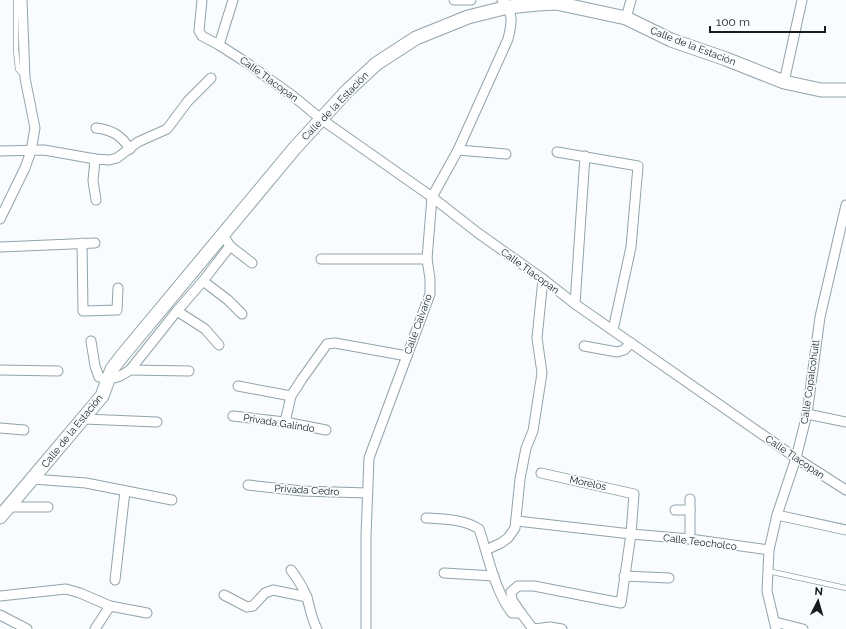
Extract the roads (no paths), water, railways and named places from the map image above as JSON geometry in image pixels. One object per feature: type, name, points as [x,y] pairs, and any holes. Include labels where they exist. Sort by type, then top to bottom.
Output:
[{"type":"street","points":[[0,219],[25,168],[31,151],[35,128],[25,78],[22,0]]},
{"type":"street","name":"Calle Tlacopan","points":[[202,0],[200,34],[219,45],[293,96],[321,119],[432,197],[478,233],[543,279],[575,304],[796,458],[846,490]]},
{"type":"street","points":[[219,45],[233,0]]},
{"type":"street","points":[[454,0],[470,0]]},
{"type":"street","points":[[626,18],[631,0]]},
{"type":"street","points":[[784,82],[802,0]]},
{"type":"street","name":"Calle de la Estación","points":[[0,518],[102,396],[112,369],[122,356],[227,241],[294,149],[346,92],[376,64],[416,38],[505,4],[556,3],[626,18],[671,40],[726,59],[784,82],[821,90],[846,90]]},
{"type":"street","name":"Calle Calvario","points":[[366,629],[366,536],[369,458],[430,294],[430,279],[427,259],[432,197],[458,150],[508,39],[512,23],[505,4]]},
{"type":"street","points":[[0,151],[44,150],[95,159],[109,160],[117,158],[138,142],[167,129],[188,101],[211,78]]},
{"type":"street","points":[[96,128],[107,129],[115,133],[124,139],[130,149]]},
{"type":"street","points":[[458,150],[506,154]]},
{"type":"street","points":[[557,152],[638,166],[631,247],[613,330]]},
{"type":"street","points":[[575,304],[585,156]]},
{"type":"street","points":[[95,159],[93,182],[96,200]]},
{"type":"street","name":"Calle Copalcohuitl","points":[[775,626],[767,591],[769,550],[777,514],[796,458],[808,414],[820,317],[846,205]]},
{"type":"street","points":[[91,341],[95,366],[100,377],[108,380],[122,375],[130,370],[177,311],[204,281],[227,241],[252,262]]},
{"type":"street","points":[[82,243],[83,311],[118,310],[118,288]]},
{"type":"street","points":[[0,247],[95,243]]},
{"type":"street","points":[[321,259],[427,259]]},
{"type":"street","points":[[486,550],[508,538],[515,528],[517,521],[520,479],[526,448],[533,431],[542,373],[537,338],[543,279]]},
{"type":"street","points":[[204,281],[228,300],[242,314]]},
{"type":"street","points":[[177,311],[205,329],[219,345]]},
{"type":"street","points":[[285,422],[292,396],[324,348],[331,343],[407,356]]},
{"type":"street","points":[[584,346],[617,352],[624,350],[631,343]]},
{"type":"street","points":[[0,370],[58,371]]},
{"type":"street","points":[[130,370],[189,371]]},
{"type":"street","points":[[238,386],[292,396]]},
{"type":"street","points":[[808,414],[846,422]]},
{"type":"street","name":"Privada Galindo","points":[[233,416],[285,422],[326,430]]},
{"type":"street","points":[[84,419],[157,422]]},
{"type":"street","points":[[0,428],[24,430]]},
{"type":"street","name":"Morelos","points":[[541,473],[634,494],[631,534]]},
{"type":"street","points":[[33,480],[86,483],[172,500]]},
{"type":"street","name":"Privada Cedro","points":[[248,485],[302,491],[367,493]]},
{"type":"street","points":[[115,580],[126,491]]},
{"type":"street","points":[[690,499],[690,539]]},
{"type":"street","points":[[9,507],[48,507]]},
{"type":"street","points":[[675,510],[690,510]]},
{"type":"street","points":[[777,514],[846,530]]},
{"type":"street","points":[[426,518],[451,520],[473,525],[479,529],[494,576],[507,607],[512,613],[521,613]]},
{"type":"street","name":"Calle Teocholco","points":[[517,521],[690,539],[769,550]]},
{"type":"street","points":[[562,629],[550,627],[534,629],[512,600],[511,592],[518,586],[534,586],[621,602],[631,534]]},
{"type":"street","points":[[291,570],[302,586],[316,629]]},
{"type":"street","points":[[444,573],[494,576]]},
{"type":"street","points":[[624,576],[668,578]]},
{"type":"street","points":[[0,596],[66,589],[80,593],[110,606],[147,613]]},
{"type":"street","points":[[224,595],[247,607],[253,606],[265,592],[273,590],[306,596]]},
{"type":"street","points":[[95,629],[110,606]]},
{"type":"street","points":[[0,615],[27,629]]},
{"type":"street","points":[[775,626],[803,629]]},
{"type":"lane","points":[[16,0],[18,68],[25,78]]},
{"type":"lane","points":[[768,571],[846,588]]}]
